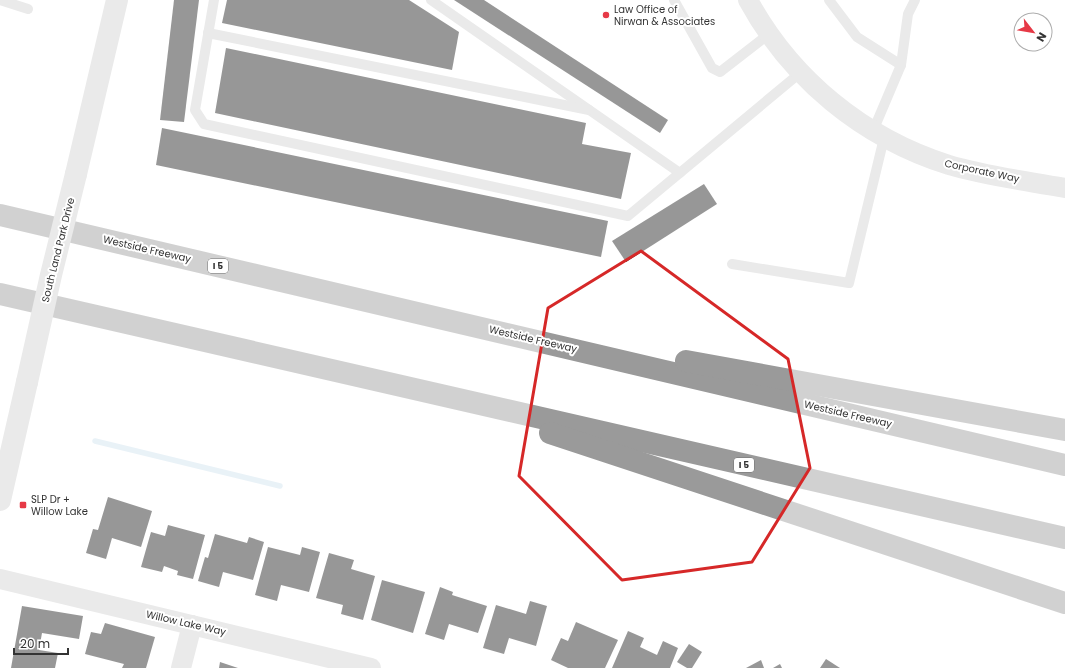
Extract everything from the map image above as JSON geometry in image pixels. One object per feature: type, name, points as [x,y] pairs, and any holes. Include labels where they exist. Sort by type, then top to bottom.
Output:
[{"type":"highway","name":"Westside Freeway","points":[[0,215],[436,316],[1065,465]]},
{"type":"highway","name":"I 5","points":[[0,294],[1065,538]]},
{"type":"highway","points":[[436,316],[1065,430]]},
{"type":"highway","points":[[423,391],[1033,593],[1065,602]]},
{"type":"street","name":"South Land Park Drive","points":[[0,500],[51,275],[117,0]]},
{"type":"street","name":"Corporate Way","points":[[748,0],[769,34],[800,73],[826,98],[879,134],[916,153],[950,165],[1065,188]]},
{"type":"street","name":"Willow Lake Way","points":[[0,579],[371,668]]},
{"type":"street","points":[[181,668],[192,625]]},
{"type":"lane","points":[[0,0],[28,9]]},
{"type":"lane","points":[[214,0],[195,110],[204,124],[628,216],[800,73]]},
{"type":"lane","points":[[431,0],[680,173]]},
{"type":"lane","points":[[674,0],[712,68],[720,72],[769,34]]},
{"type":"lane","points":[[829,0],[857,37],[902,65]]},
{"type":"lane","points":[[732,264],[849,283],[879,134],[902,65],[908,14],[915,0]]},
{"type":"lane","points":[[208,33],[589,110]]},
{"type":"highlighted area","points":[[641,251],[788,359],[810,468],[752,562],[622,580],[519,476],[548,308]]},
{"type":"building","points":[[174,0],[199,0],[184,122],[160,120]]},
{"type":"building","points":[[227,0],[409,0],[459,32],[452,70],[222,23]]},
{"type":"building","points":[[454,0],[484,0],[668,120],[660,133]]},
{"type":"building","points":[[226,48],[586,123],[582,144],[631,153],[621,199],[215,113]]},
{"type":"building","points":[[162,128],[608,221],[601,257],[156,165]]},
{"type":"building","points":[[704,184],[717,204],[626,262],[612,241]]},
{"type":"building","points":[[108,497],[152,511],[141,547],[112,538],[106,559],[86,553],[93,529],[98,530]]},
{"type":"building","points":[[168,525],[205,535],[193,579],[177,575],[178,571],[164,566],[162,572],[141,567],[151,532],[165,536]]},
{"type":"building","points":[[215,534],[247,543],[249,537],[264,542],[253,580],[223,572],[219,587],[198,581],[205,557],[208,558]]},
{"type":"building","points":[[268,547],[300,555],[302,547],[320,552],[309,592],[281,585],[277,601],[255,595]]},
{"type":"building","points":[[329,553],[354,560],[351,569],[375,576],[363,620],[341,614],[343,605],[316,598]]},
{"type":"building","points":[[382,580],[425,592],[413,633],[371,620]]},
{"type":"building","points":[[440,587],[453,592],[452,595],[487,606],[478,633],[449,624],[444,640],[425,634]]},
{"type":"building","points":[[530,601],[547,606],[536,646],[509,638],[504,654],[483,648],[496,605],[526,614]]},
{"type":"building","points":[[22,606],[83,616],[79,639],[42,633],[39,650],[58,653],[55,668],[11,668]]},
{"type":"building","points":[[576,622],[618,640],[605,668],[568,668],[551,660],[561,638],[568,641]]},
{"type":"building","points":[[105,623],[155,637],[146,668],[122,668],[124,664],[85,654],[91,632],[101,634]]},
{"type":"building","points":[[628,631],[644,638],[640,647],[657,655],[663,641],[678,648],[670,668],[612,668]]},
{"type":"building","points":[[689,644],[702,652],[692,668],[687,668],[677,662]]},
{"type":"building","points":[[826,659],[840,668],[820,668]]},
{"type":"building","points":[[761,660],[764,668],[746,668]]},
{"type":"building","points":[[220,662],[238,668],[219,668]]},
{"type":"building","points":[[780,664],[782,668],[773,668]]},
{"type":"waterway","points":[[95,441],[280,486]]},
{"type":"place","name":"Law Office of Nirwan & Associates","points":[[606,15]]},
{"type":"place","name":"SLP Dr + Willow Lake","points":[[23,505]]}]
